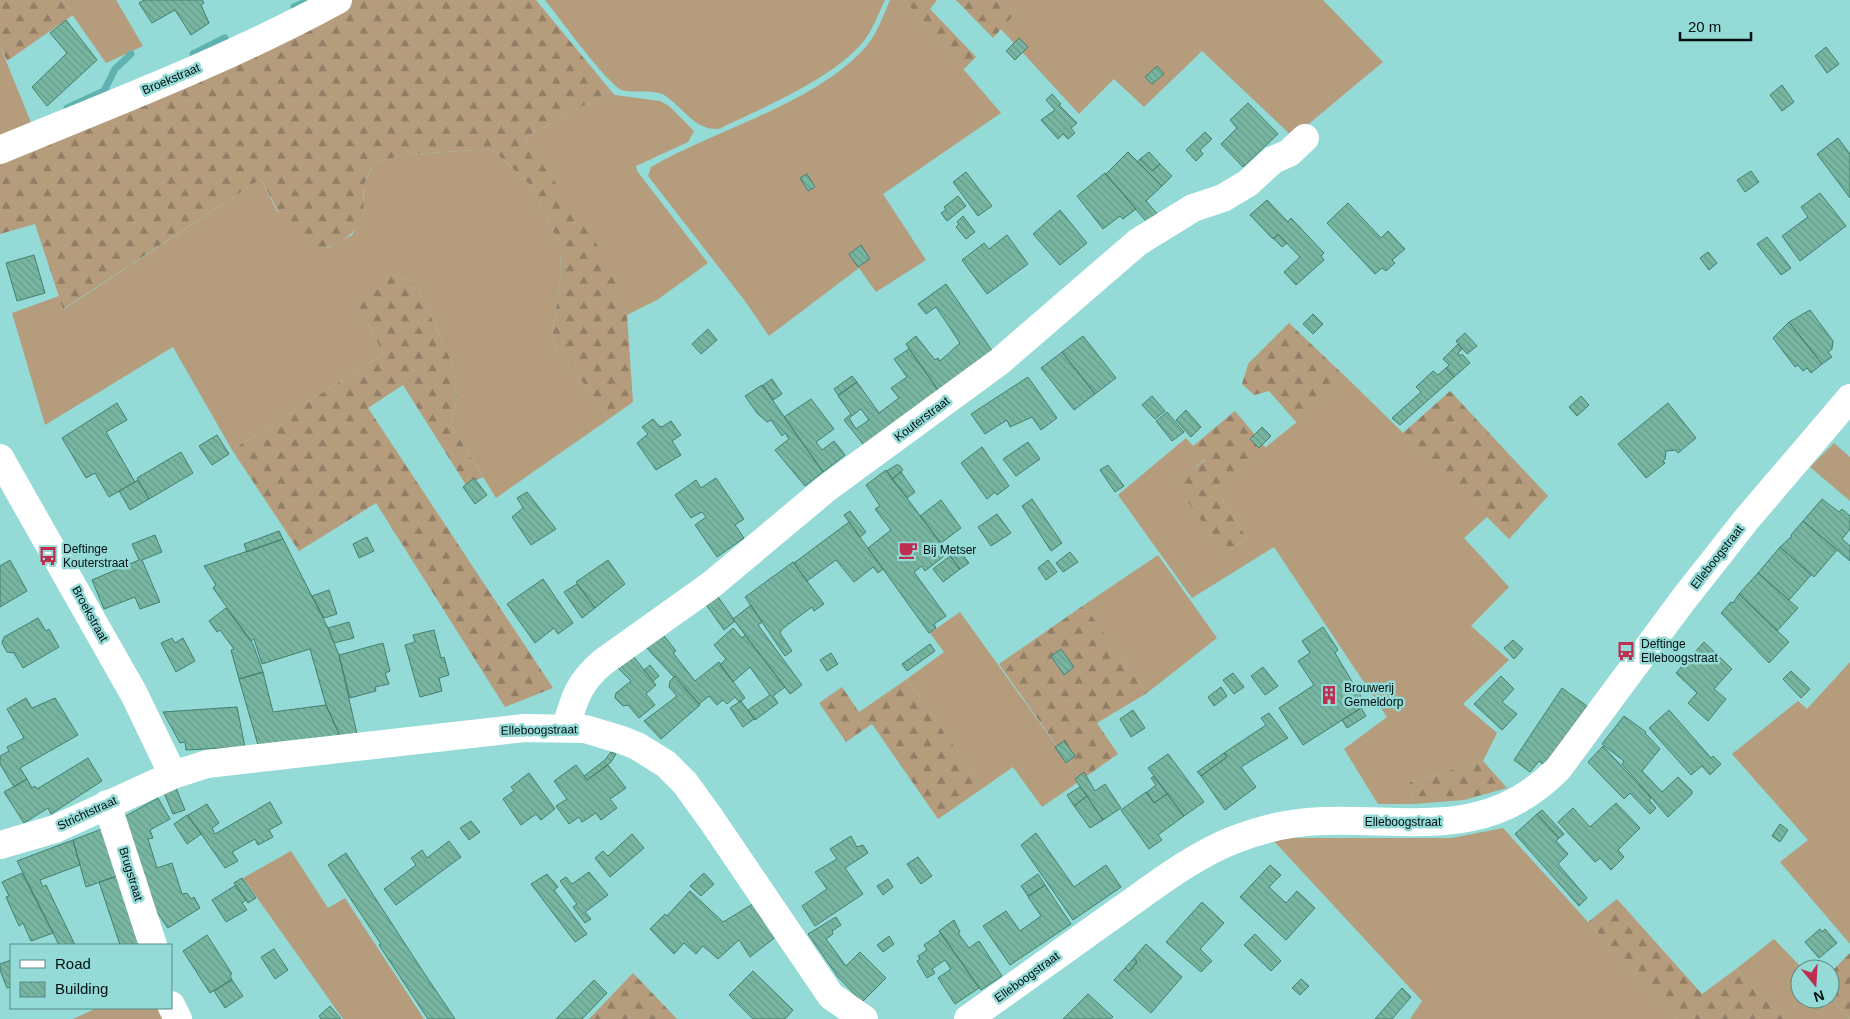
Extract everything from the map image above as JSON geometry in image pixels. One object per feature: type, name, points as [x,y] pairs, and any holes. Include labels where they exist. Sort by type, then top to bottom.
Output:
[{"type":"street","name":"Broekstraat","points":[[0,150],[224,56],[297,22],[338,0]]},
{"type":"street","name":"Kouterstraat","points":[[566,728],[574,700],[588,675],[623,646],[711,585],[827,488],[999,362],[1138,242],[1193,208],[1223,198],[1248,183],[1273,160],[1290,153],[1305,138]]},
{"type":"street","name":"Elleboogstraat","points":[[968,1019],[1186,864],[1230,841],[1263,830],[1322,821],[1445,822],[1485,814],[1507,806],[1544,784],[1558,769],[1683,600],[1746,520],[1850,398]]},
{"type":"street","name":"Broekstraat","points":[[0,458],[125,677],[173,775]]},
{"type":"street","name":"Elleboogstraat","points":[[173,775],[207,764],[524,728],[585,730],[622,740],[637,746],[666,764],[685,783],[712,819],[831,996],[864,1019]]},
{"type":"street","name":"Strichtstraat","points":[[0,845],[54,829],[173,775]]},
{"type":"street","name":"Brugstraat","points":[[107,804],[113,817],[153,944]]},
{"type":"street","points":[[172,1007],[178,1019]]},
{"type":"green space","points":[[0,0],[62,0],[73,15],[7,61],[0,46]]},
{"type":"green space","points":[[62,0],[116,0],[143,46],[106,63]]},
{"type":"green space","points":[[349,0],[536,0],[611,91],[524,138],[583,221],[604,256],[615,279],[627,315],[633,402],[609,419],[571,366],[556,349],[552,337],[561,275],[560,249],[549,222],[530,185],[492,149],[409,154],[375,162],[365,182],[363,213],[357,226],[352,233],[341,241],[322,248],[310,246],[299,239],[281,215],[261,179],[63,309],[35,224],[0,234],[0,161]]},
{"type":"green space","points":[[545,0],[885,0],[866,38],[854,52],[838,65],[799,90],[719,129],[697,123],[662,94],[627,91],[615,85],[594,63]]},
{"type":"green space","points":[[890,0],[904,0],[1001,113],[883,194],[926,260],[876,292],[859,268],[769,336],[745,301],[648,176],[651,167],[790,101],[842,69],[868,45],[879,26]]},
{"type":"green space","points":[[904,0],[937,0],[930,9],[976,57],[963,70]]},
{"type":"green space","points":[[956,0],[996,0],[1013,16],[993,38]]},
{"type":"green space","points":[[996,0],[1323,0],[1383,62],[1293,137],[1202,51],[1144,107],[1114,79],[1079,114],[1001,29],[1013,16]]},
{"type":"green space","points":[[0,46],[34,130],[0,144]]},
{"type":"green space","points":[[611,91],[615,95],[660,101],[669,106],[694,131],[688,142],[636,166],[637,171],[708,263],[657,300],[627,315],[614,276],[524,138]]},
{"type":"green space","points":[[492,149],[530,185],[549,222],[560,249],[561,275],[552,337],[556,349],[571,366],[609,419],[496,498],[450,423],[457,398],[453,365],[415,282],[390,274],[355,301],[384,354],[232,450],[173,347],[45,425],[12,313],[59,296],[64,309],[261,179],[277,211],[328,248],[352,235],[363,215],[364,183],[375,162],[409,154]]},
{"type":"green space","points":[[390,274],[415,282],[453,365],[457,398],[450,423],[483,477],[466,485],[403,385],[368,408],[553,688],[505,707],[376,503],[299,551],[232,450],[384,354],[355,301],[372,282]]},
{"type":"green space","points":[[1289,323],[1349,380],[1297,423],[1269,391],[1254,395],[1242,384],[1248,364]]},
{"type":"green space","points":[[1349,380],[1488,516],[1464,538],[1509,587],[1471,626],[1509,660],[1463,704],[1497,733],[1483,761],[1409,782],[1414,804],[1378,804],[1344,749],[1387,717],[1274,547],[1192,598],[1118,495],[1186,438],[1205,459],[1175,483],[1225,554],[1247,538],[1215,488]]},
{"type":"green space","points":[[1450,391],[1548,496],[1509,539],[1403,433]]},
{"type":"green space","points":[[1235,411],[1266,448],[1215,488],[1247,538],[1225,554],[1174,483],[1205,460],[1193,446]]},
{"type":"green space","points":[[1834,443],[1850,457],[1850,501],[1810,467]]},
{"type":"green space","points":[[1158,555],[1217,638],[1147,693],[1084,605]]},
{"type":"green space","points":[[1084,605],[1147,693],[1097,723],[1118,754],[1081,780],[999,664]]},
{"type":"green space","points":[[960,612],[1081,780],[1042,807],[1013,767],[983,788],[907,679],[944,652],[930,633]]},
{"type":"green space","points":[[1850,662],[1850,944],[1780,862],[1808,840],[1732,754],[1798,701],[1807,709]]},
{"type":"green space","points":[[907,679],[983,788],[938,819],[872,724],[846,742],[819,703],[842,687],[859,712]]},
{"type":"green space","points":[[1483,761],[1507,788],[1464,800],[1414,804],[1409,782]]},
{"type":"green space","points":[[1503,828],[1676,1019],[1410,1019],[1422,1001],[1271,838],[1452,838]]},
{"type":"green space","points":[[291,851],[328,908],[345,898],[424,1019],[343,1019],[243,878]]},
{"type":"green space","points":[[1617,899],[1702,994],[1736,969],[1784,1019],[1676,1019],[1588,922]]},
{"type":"green space","points":[[1774,939],[1793,959],[1790,959],[1790,1009],[1840,1009],[1849,1019],[1784,1019],[1736,969]]},
{"type":"green space","points":[[1850,953],[1850,1019],[1840,1009],[1840,963]]},
{"type":"green space","points":[[633,973],[677,1019],[589,1019]]},
{"type":"green space","points":[[95,1009],[166,1009],[171,1019],[73,1019]]},
{"type":"building","points":[[144,0],[202,0],[204,3],[201,5],[209,23],[191,35],[175,10],[152,23],[139,3]]},
{"type":"building","points":[[66,20],[97,60],[47,106],[32,87],[67,53],[50,33]]},
{"type":"building","points":[[1019,38],[1028,47],[1015,60],[1006,51]]},
{"type":"building","points":[[1826,47],[1839,64],[1827,73],[1815,56]]},
{"type":"building","points":[[1157,66],[1164,74],[1152,84],[1145,77]]},
{"type":"building","points":[[1782,85],[1794,102],[1782,111],[1770,95]]},
{"type":"building","points":[[1052,94],[1061,104],[1059,105],[1077,123],[1071,128],[1075,133],[1068,139],[1063,134],[1058,139],[1041,120],[1055,110],[1046,100]]},
{"type":"building","points":[[1248,103],[1278,134],[1243,167],[1221,144],[1237,128],[1230,120]]},
{"type":"building","points":[[1205,132],[1212,139],[1200,150],[1203,154],[1196,161],[1186,150]]},
{"type":"building","points":[[1838,138],[1850,154],[1850,198],[1817,154]]},
{"type":"building","points":[[1128,152],[1162,186],[1146,201],[1161,218],[1150,226],[1106,174]]},
{"type":"building","points":[[1149,152],[1160,164],[1152,171],[1140,159]]},
{"type":"building","points":[[1140,159],[1152,171],[1160,164],[1172,176],[1162,186],[1138,162]]},
{"type":"building","points":[[1751,171],[1759,182],[1745,192],[1737,180]]},
{"type":"building","points":[[966,172],[992,206],[978,216],[953,182]]},
{"type":"building","points":[[1105,173],[1136,209],[1123,219],[1120,216],[1103,229],[1077,196]]},
{"type":"building","points":[[807,174],[815,187],[808,191],[800,178]]},
{"type":"building","points":[[1820,193],[1846,226],[1800,261],[1782,236],[1808,217],[1801,207]]},
{"type":"building","points":[[958,196],[966,206],[947,221],[941,213],[946,210],[944,207]]},
{"type":"building","points":[[1267,200],[1288,222],[1291,218],[1324,253],[1321,256],[1324,260],[1296,285],[1284,272],[1300,257],[1278,234],[1273,239],[1250,215]]},
{"type":"building","points":[[1348,203],[1381,238],[1388,231],[1405,249],[1392,260],[1395,263],[1386,271],[1382,268],[1375,274],[1327,223]]},
{"type":"building","points":[[1060,210],[1087,243],[1060,265],[1033,234]]},
{"type":"building","points":[[963,216],[975,232],[966,239],[956,227],[959,224],[957,222]]},
{"type":"building","points":[[1278,234],[1287,243],[1282,247],[1274,239]]},
{"type":"building","points":[[1007,235],[1028,264],[987,294],[962,260],[984,243],[989,249]]},
{"type":"building","points":[[1767,237],[1791,268],[1781,275],[1757,244]]},
{"type":"building","points":[[861,245],[870,259],[858,267],[849,254]]},
{"type":"building","points":[[1708,252],[1717,263],[1709,270],[1700,258]]},
{"type":"building","points":[[34,255],[45,293],[17,301],[6,263]]},
{"type":"building","points":[[946,284],[993,352],[940,393],[906,344],[916,336],[935,360],[938,358],[940,361],[960,343],[936,307],[926,314],[918,304]]},
{"type":"building","points":[[1810,310],[1833,341],[1832,349],[1828,352],[1832,357],[1822,364],[1789,322]]},
{"type":"building","points":[[1313,314],[1323,324],[1313,334],[1303,324]]},
{"type":"building","points":[[1789,322],[1822,364],[1811,373],[1807,368],[1803,371],[1798,365],[1795,367],[1773,338]]},
{"type":"building","points":[[708,329],[717,340],[701,354],[692,344]]},
{"type":"building","points":[[1465,333],[1477,346],[1467,354],[1456,341]]},
{"type":"building","points":[[1083,336],[1116,378],[1095,394],[1062,352]]},
{"type":"building","points":[[1458,344],[1462,349],[1458,353],[1460,356],[1462,354],[1470,363],[1454,377],[1446,368],[1449,365],[1443,359]]},
{"type":"building","points":[[909,349],[942,395],[867,449],[844,420],[851,414],[838,396],[857,382],[879,413],[899,398],[891,388],[907,377],[894,359]],"holes":[[[861,409],[869,420],[856,429],[849,418]]]},
{"type":"building","points":[[1062,352],[1095,394],[1074,410],[1041,368]]},
{"type":"building","points":[[1446,368],[1454,377],[1400,425],[1392,418],[1421,392],[1416,387],[1433,371],[1438,375]]},
{"type":"building","points":[[852,376],[857,382],[838,395],[834,389]]},
{"type":"building","points":[[1028,377],[1057,418],[1041,430],[1032,417],[1010,427],[1007,420],[985,434],[971,414]]},
{"type":"building","points":[[772,379],[782,394],[773,400],[763,385]]},
{"type":"building","points":[[762,385],[823,472],[805,486],[775,450],[789,439],[785,433],[782,436],[771,420],[767,422],[757,413],[745,396]]},
{"type":"building","points":[[1152,396],[1165,411],[1155,419],[1142,405]]},
{"type":"building","points":[[1581,396],[1589,405],[1577,416],[1569,407]]},
{"type":"building","points":[[811,399],[834,429],[816,442],[822,450],[834,441],[845,455],[823,472],[784,417]]},
{"type":"building","points":[[117,403],[127,420],[106,432],[135,482],[109,497],[95,473],[86,478],[62,438]]},
{"type":"building","points":[[1668,403],[1696,438],[1678,453],[1676,450],[1666,451],[1663,461],[1665,463],[1646,478],[1618,444]]},
{"type":"building","points":[[1186,410],[1201,427],[1191,437],[1176,420]]},
{"type":"building","points":[[1167,412],[1184,432],[1172,441],[1156,421]]},
{"type":"building","points":[[653,419],[662,427],[671,421],[681,435],[672,441],[681,455],[656,470],[637,443],[648,434],[642,427]]},
{"type":"building","points":[[1262,427],[1271,436],[1259,448],[1250,439]]},
{"type":"building","points":[[217,435],[229,454],[212,465],[199,446]]},
{"type":"building","points":[[1028,442],[1040,459],[1016,476],[1003,459]]},
{"type":"building","points":[[982,447],[1009,486],[997,495],[995,492],[987,499],[961,463]]},
{"type":"building","points":[[181,452],[193,473],[149,499],[137,478]]},
{"type":"building","points":[[899,465],[903,470],[892,479],[887,471]]},
{"type":"building","points":[[1108,465],[1124,486],[1115,492],[1100,470]]},
{"type":"building","name":"Bij Metser","points":[[886,470],[948,553],[925,571],[922,566],[914,572],[946,616],[934,624],[936,628],[929,633],[868,548],[891,530],[875,509],[880,506],[866,485]]},
{"type":"building","points":[[901,472],[915,492],[907,498],[892,479]]},
{"type":"building","points":[[474,478],[487,495],[475,504],[463,487]]},
{"type":"building","points":[[716,478],[744,519],[735,525],[744,538],[717,557],[695,525],[706,517],[702,512],[691,518],[675,495],[696,480],[701,488]]},
{"type":"building","points":[[138,480],[149,499],[130,510],[119,491]]},
{"type":"building","points":[[527,492],[556,529],[531,545],[512,517],[523,508],[517,498]]},
{"type":"building","points":[[1032,499],[1062,543],[1051,551],[1022,506]]},
{"type":"building","points":[[1822,499],[1839,512],[1842,509],[1850,516],[1850,529],[1842,539],[1850,546],[1850,561],[1803,521]]},
{"type":"building","points":[[941,500],[961,528],[941,543],[920,516]]},
{"type":"building","points":[[850,511],[866,532],[860,537],[844,515]]},
{"type":"building","points":[[997,514],[1011,533],[991,546],[978,527]]},
{"type":"building","points":[[1803,521],[1837,550],[1814,577],[1780,547],[1792,536]]},
{"type":"building","points":[[849,522],[883,569],[878,573],[873,567],[854,582],[836,560],[807,581],[794,563]]},
{"type":"building","points":[[279,531],[283,539],[247,552],[244,544]]},
{"type":"building","points":[[155,535],[162,552],[142,560],[160,602],[140,609],[135,597],[104,609],[92,580],[139,560],[132,544]]},
{"type":"building","points":[[367,537],[374,551],[359,558],[353,544]]},
{"type":"building","points":[[283,539],[328,628],[339,655],[357,734],[340,736],[326,705],[310,649],[262,664],[254,639],[251,641],[213,588],[216,585],[204,566]]},
{"type":"building","points":[[1780,547],[1811,575],[1789,600],[1758,573]]},
{"type":"building","points":[[960,551],[969,563],[960,569],[951,557]]},
{"type":"building","points":[[1070,552],[1078,562],[1063,572],[1056,563]]},
{"type":"building","points":[[950,556],[960,569],[943,582],[933,569]]},
{"type":"building","points":[[10,560],[27,591],[0,607],[0,566]]},
{"type":"building","points":[[608,560],[625,584],[595,608],[576,582]]},
{"type":"building","points":[[1048,560],[1057,572],[1046,580],[1038,568]]},
{"type":"building","points":[[793,562],[824,604],[814,611],[812,607],[782,629],[780,633],[792,651],[785,656],[745,597]]},
{"type":"building","points":[[1758,573],[1798,608],[1777,631],[1739,594]]},
{"type":"building","points":[[543,579],[573,623],[558,634],[554,628],[535,643],[507,604]]},
{"type":"building","points":[[577,584],[595,608],[582,618],[564,592]]},
{"type":"building","points":[[329,590],[337,614],[324,618],[312,596]]},
{"type":"building","points":[[716,594],[735,621],[724,630],[705,603]]},
{"type":"building","points":[[1739,594],[1789,642],[1769,663],[1721,613],[1731,602],[1733,603]]},
{"type":"building","points":[[751,605],[762,622],[758,625],[802,685],[790,694],[733,619]]},
{"type":"building","points":[[226,608],[253,644],[263,672],[239,679],[231,650],[234,649],[220,630],[217,632],[209,621]]},
{"type":"building","points":[[38,618],[46,631],[49,629],[59,647],[23,668],[14,653],[7,652],[2,643],[4,637]]},
{"type":"building","points":[[349,622],[354,638],[334,643],[328,628]]},
{"type":"building","name":"Brouwerij Gemeldorp","points":[[1323,627],[1338,650],[1335,653],[1366,705],[1303,745],[1279,708],[1314,685],[1298,661],[1310,653],[1302,641]]},
{"type":"building","points":[[733,628],[742,638],[745,635],[785,687],[773,696],[778,703],[755,720],[748,710],[770,695],[750,667],[733,682],[720,665],[726,659],[714,645]]},
{"type":"building","points":[[434,630],[441,658],[444,657],[449,675],[439,678],[442,691],[420,697],[405,645],[415,642],[413,635]]},
{"type":"building","points":[[661,632],[676,651],[673,653],[695,681],[719,662],[745,698],[739,702],[735,697],[727,704],[723,700],[717,705],[709,696],[699,704],[643,644]]},
{"type":"building","points":[[172,638],[175,643],[183,638],[195,661],[176,672],[161,643]]},
{"type":"building","points":[[1513,640],[1523,649],[1514,659],[1504,648]]},
{"type":"building","points":[[1704,642],[1732,669],[1714,689],[1726,699],[1708,721],[1688,703],[1697,693],[1676,673]]},
{"type":"building","points":[[383,643],[390,671],[385,673],[389,684],[375,687],[376,691],[350,698],[339,655]]},
{"type":"building","points":[[930,644],[935,651],[907,671],[902,664]]},
{"type":"building","points":[[1061,649],[1074,667],[1064,675],[1051,656]]},
{"type":"building","points":[[630,652],[656,685],[646,694],[655,705],[639,718],[628,705],[623,706],[615,698],[616,693],[631,681],[614,664]]},
{"type":"building","points":[[831,653],[838,664],[827,671],[820,660]]},
{"type":"building","points":[[650,665],[659,676],[653,681],[644,670]]},
{"type":"building","points":[[1263,667],[1278,686],[1265,695],[1251,676]]},
{"type":"building","points":[[1791,671],[1810,689],[1801,698],[1783,679]]},
{"type":"building","points":[[263,672],[273,712],[326,705],[340,736],[258,745],[239,679]]},
{"type":"building","points":[[1233,673],[1244,687],[1234,694],[1223,680]]},
{"type":"building","points":[[675,676],[700,705],[661,739],[644,721],[677,696],[669,687],[670,681]]},
{"type":"building","points":[[1501,676],[1514,689],[1502,702],[1517,714],[1502,730],[1474,704]]},
{"type":"building","points":[[1221,687],[1227,696],[1214,706],[1208,697]]},
{"type":"building","points":[[1562,688],[1587,706],[1544,765],[1539,761],[1530,772],[1514,760]]},
{"type":"building","points":[[26,698],[32,708],[55,698],[78,735],[20,768],[27,779],[14,787],[0,764],[0,756],[9,751],[7,747],[24,738],[7,709]]},
{"type":"building","points":[[741,701],[754,719],[743,727],[730,708]]},
{"type":"building","points":[[237,707],[245,747],[186,750],[185,742],[180,743],[163,712]]},
{"type":"building","points":[[1361,708],[1366,716],[1347,728],[1342,720]]},
{"type":"building","points":[[1133,710],[1145,728],[1131,737],[1120,719]]},
{"type":"building","points":[[1669,710],[1711,758],[1713,756],[1721,764],[1710,775],[1702,766],[1691,775],[1649,728]]},
{"type":"building","points":[[1269,713],[1288,738],[1241,767],[1256,787],[1225,810],[1201,776],[1227,757],[1224,753],[1266,725],[1261,718]]},
{"type":"building","points":[[1624,716],[1646,732],[1660,749],[1642,771],[1662,792],[1678,777],[1692,791],[1692,794],[1668,817],[1622,764],[1624,761],[1602,744]]},
{"type":"building","points":[[1064,741],[1075,756],[1066,763],[1055,747]]},
{"type":"building","points":[[1603,746],[1651,798],[1649,800],[1656,808],[1650,814],[1630,793],[1624,799],[1588,762]]},
{"type":"building","points":[[611,752],[616,754],[611,762],[587,780],[584,776],[605,760]]},
{"type":"building","points":[[1224,753],[1227,757],[1201,776],[1197,772]]},
{"type":"building","points":[[1168,754],[1204,802],[1184,816],[1148,768]]},
{"type":"building","points":[[88,758],[102,781],[51,814],[48,808],[24,823],[4,792],[27,779],[32,788],[35,786],[37,789]]},
{"type":"building","points":[[576,765],[587,780],[608,765],[626,788],[610,799],[617,808],[601,820],[596,813],[582,822],[579,817],[569,824],[556,806],[567,799],[554,781]]},
{"type":"building","points":[[1084,772],[1095,791],[1105,784],[1121,808],[1103,820],[1075,779]]},
{"type":"building","points":[[529,773],[555,809],[541,820],[536,814],[521,825],[503,799],[514,791],[511,787]]},
{"type":"building","points":[[1154,776],[1167,794],[1154,803],[1147,792],[1156,785],[1151,778]]},
{"type":"building","points":[[1080,787],[1087,796],[1074,806],[1067,795]]},
{"type":"building","points":[[176,788],[185,810],[173,814],[164,793]]},
{"type":"building","points":[[1146,792],[1154,803],[1167,794],[1184,816],[1158,835],[1162,840],[1149,849],[1121,810]]},
{"type":"building","points":[[1087,796],[1103,820],[1090,828],[1074,806]]},
{"type":"building","points":[[158,798],[170,819],[150,830],[153,838],[148,839],[157,868],[172,863],[182,894],[187,893],[191,899],[194,897],[200,908],[168,928],[152,905],[154,904],[151,895],[146,896],[122,818]]},
{"type":"building","points":[[270,802],[282,823],[269,830],[273,837],[258,845],[255,839],[232,852],[238,861],[225,868],[188,815],[207,804],[219,823],[212,828],[215,834]]},
{"type":"building","points":[[1616,803],[1640,828],[1618,850],[1624,857],[1611,870],[1600,858],[1595,862],[1558,822],[1573,808],[1590,827]]},
{"type":"building","points":[[1542,810],[1564,834],[1559,838],[1537,814]]},
{"type":"building","points":[[1537,814],[1559,838],[1556,841],[1568,854],[1558,864],[1587,898],[1579,906],[1515,834]]},
{"type":"building","points":[[187,815],[201,834],[187,844],[174,824]]},
{"type":"building","points":[[471,821],[480,832],[469,840],[460,828]]},
{"type":"building","points":[[1780,824],[1788,830],[1780,842],[1772,836]]},
{"type":"building","points":[[107,827],[123,874],[86,887],[73,840]]},
{"type":"building","points":[[1036,833],[1074,887],[1106,865],[1121,887],[1073,920],[1021,845]]},
{"type":"building","points":[[632,834],[644,848],[610,877],[595,858],[603,851],[608,856]]},
{"type":"building","points":[[851,836],[857,847],[863,845],[868,853],[845,868],[863,894],[815,926],[802,906],[827,889],[815,872],[837,859],[830,849]]},
{"type":"building","points":[[73,840],[80,865],[40,880],[43,887],[46,885],[75,944],[58,944],[17,861]]},
{"type":"building","points":[[449,841],[461,857],[396,905],[384,889],[416,865],[411,858],[422,850],[427,858]]},
{"type":"building","points":[[346,853],[455,1019],[428,1019],[379,945],[381,944],[328,865]]},
{"type":"building","points":[[918,857],[932,876],[921,884],[907,864]]},
{"type":"building","points":[[1270,865],[1281,875],[1269,887],[1286,903],[1297,891],[1315,908],[1286,940],[1240,897]]},
{"type":"building","points":[[589,872],[608,895],[585,912],[591,919],[585,923],[573,907],[577,904],[560,881],[566,877],[572,884]]},
{"type":"building","points":[[22,873],[53,933],[31,941],[23,923],[19,926],[6,897],[9,896],[2,882]]},
{"type":"building","points":[[704,873],[714,884],[701,896],[690,886]]},
{"type":"building","points":[[123,874],[143,941],[138,944],[120,944],[99,882]]},
{"type":"building","points":[[547,874],[558,887],[554,890],[587,934],[575,942],[531,884]]},
{"type":"building","points":[[1038,874],[1045,885],[1028,896],[1021,886]]},
{"type":"building","points":[[242,878],[256,898],[248,903],[234,883]]},
{"type":"building","points":[[888,879],[893,887],[883,895],[877,886]]},
{"type":"building","points":[[236,885],[246,900],[242,903],[247,910],[226,922],[212,900]]},
{"type":"building","points":[[1045,885],[1071,924],[1010,965],[983,926],[1006,911],[1020,931],[1041,916],[1028,897]]},
{"type":"building","points":[[690,891],[723,922],[756,902],[777,936],[750,957],[739,940],[718,959],[703,946],[696,954],[684,943],[674,954],[650,929],[665,914],[667,916]]},
{"type":"building","points":[[1202,902],[1224,923],[1200,949],[1212,961],[1201,972],[1166,942]]},
{"type":"building","points":[[836,917],[841,925],[832,931],[833,934],[826,939],[846,966],[860,952],[886,978],[862,1002],[838,977],[808,934]]},
{"type":"building","points":[[954,920],[960,932],[958,933],[969,948],[979,941],[1002,976],[981,990],[939,931]]},
{"type":"building","points":[[1820,929],[1822,932],[1825,929],[1837,943],[1819,958],[1805,942]]},
{"type":"building","points":[[941,933],[979,988],[955,1004],[938,978],[951,969],[945,960],[932,969],[935,973],[927,978],[917,961],[920,959],[918,956],[927,950],[924,945]]},
{"type":"building","points":[[1255,934],[1281,961],[1271,971],[1244,945]]},
{"type":"building","points":[[207,935],[232,974],[230,976],[232,979],[210,993],[183,951]]},
{"type":"building","points":[[889,936],[894,944],[883,952],[877,945]]},
{"type":"building","points":[[1146,944],[1182,977],[1151,1013],[1114,980],[1125,968],[1129,972],[1137,962],[1134,958]]},
{"type":"building","points":[[274,949],[288,970],[275,979],[261,957]]},
{"type":"building","points":[[1134,958],[1137,962],[1129,972],[1125,968]]},
{"type":"building","points":[[10,960],[10,987],[7,988],[0,970],[0,964]]},
{"type":"building","points":[[753,971],[793,1010],[785,1019],[753,1019],[729,995]]},
{"type":"building","points":[[1301,979],[1309,986],[1300,995],[1292,988]]},
{"type":"building","points":[[232,980],[243,996],[225,1008],[214,991]]},
{"type":"building","points":[[594,980],[607,993],[582,1019],[556,1019]]},
{"type":"building","points":[[1402,988],[1411,997],[1392,1019],[1375,1019]]},
{"type":"building","points":[[1088,994],[1113,1017],[1110,1019],[1063,1019]]},
{"type":"building","points":[[330,1006],[341,1019],[321,1019],[319,1016]]},
{"type":"waterway","points":[[294,7],[309,0]]},
{"type":"waterway","points":[[193,54],[225,38]]},
{"type":"waterway","points":[[67,108],[104,91],[115,69],[131,54]]},
{"type":"place","name":"Bij Metser","points":[[908,550]]},
{"type":"place","name":"Deftinge Kouterstraat","points":[[48,556]]},
{"type":"place","name":"Deftinge Elleboogstraat","points":[[1626,651]]},
{"type":"place","name":"Brouwerij Gemeldorp","points":[[1329,695]]}]
